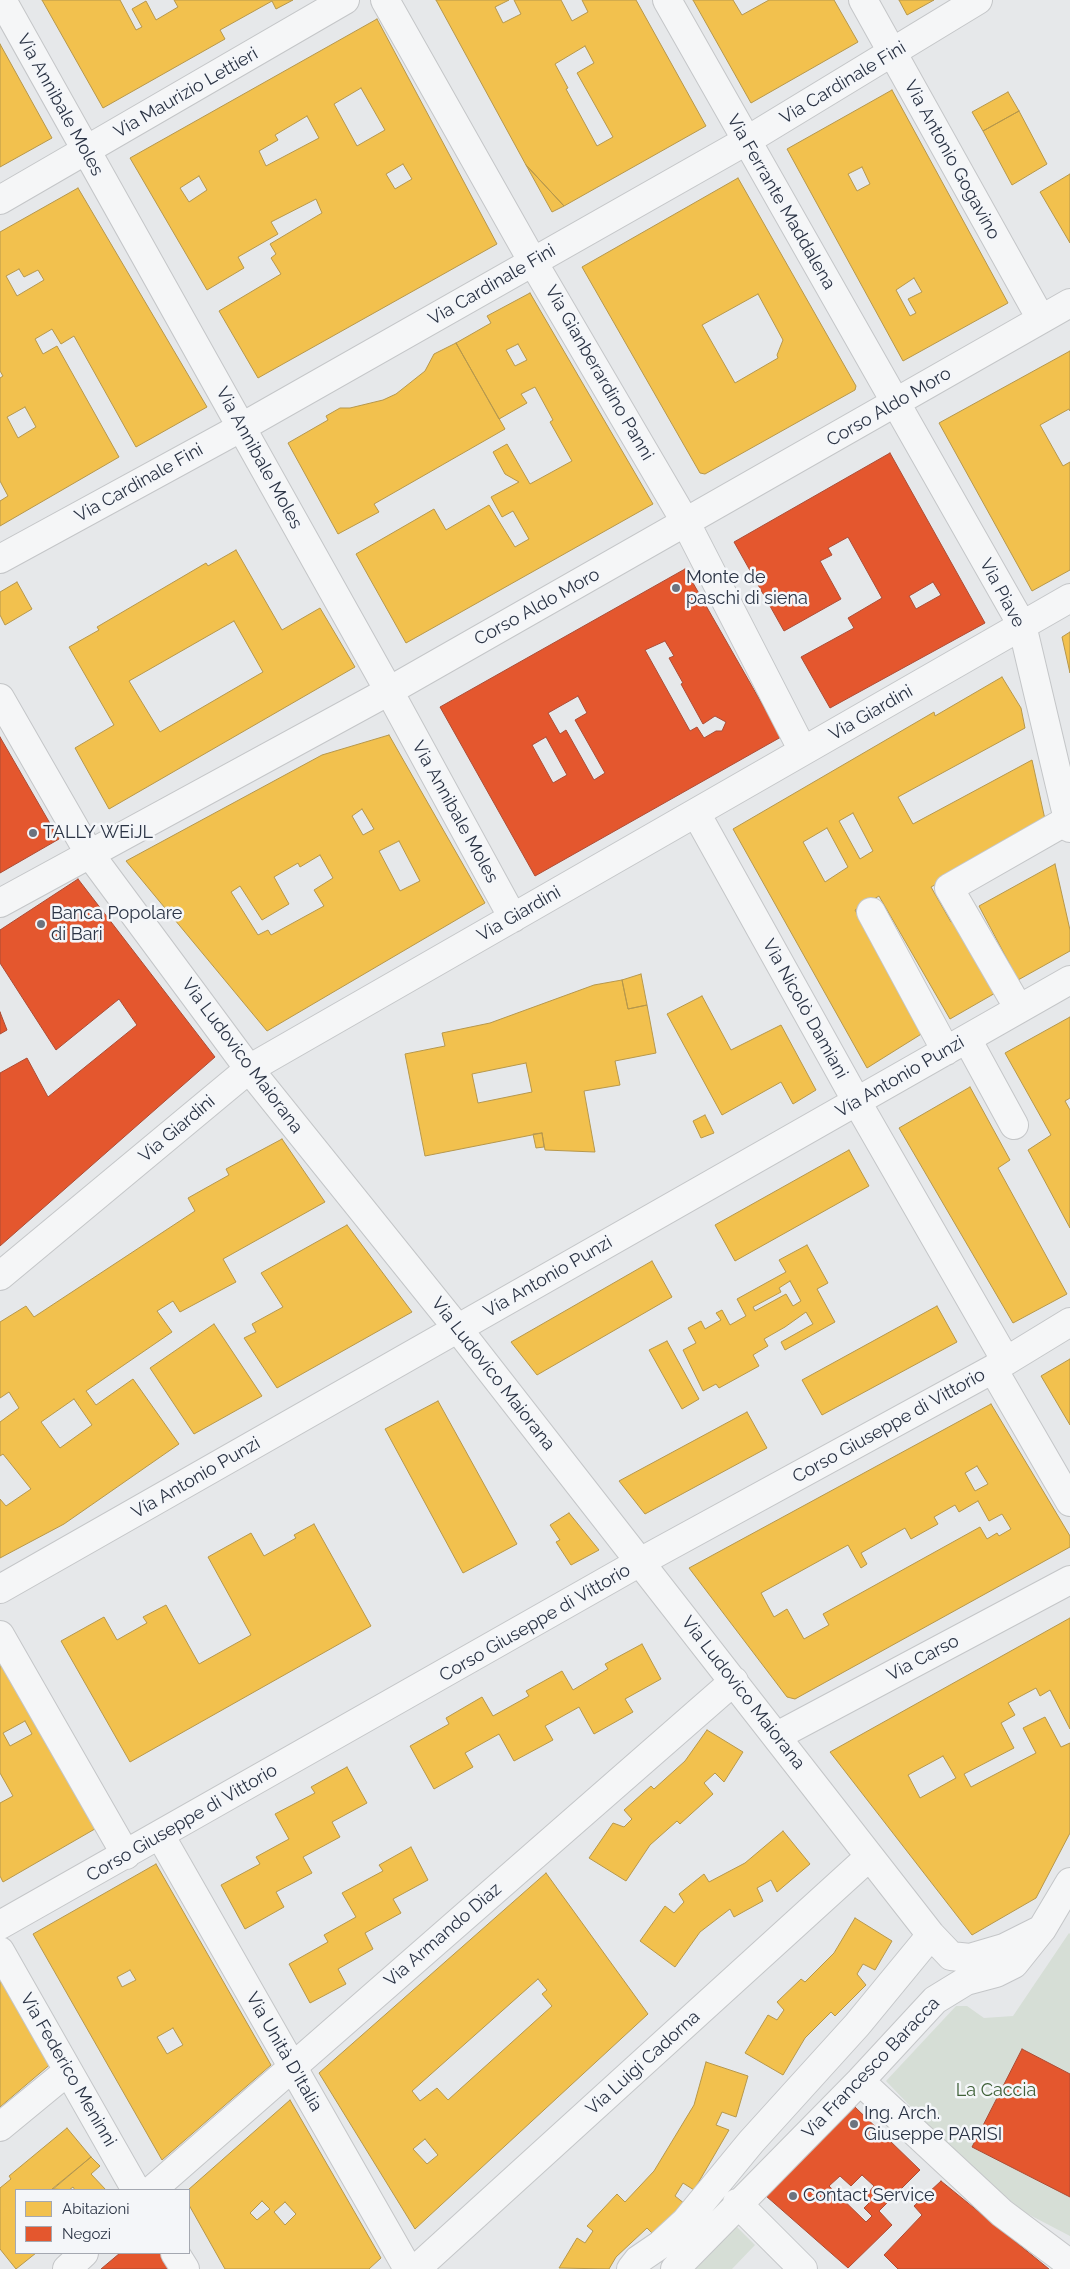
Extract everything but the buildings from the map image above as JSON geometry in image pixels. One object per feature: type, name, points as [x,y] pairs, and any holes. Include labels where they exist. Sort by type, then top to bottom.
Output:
[{"type":"street","name":"Via Annibale Moles","points":[[2,0],[389,691],[513,918]]},
{"type":"street","name":"Via Maurizio Lettieri","points":[[0,200],[86,152],[345,0]]},
{"type":"street","name":"Via Gianberardino Panni","points":[[385,0],[533,262],[686,523],[803,751]]},
{"type":"street","name":"Via Ferrante Maddalena","points":[[667,0],[896,404]]},
{"type":"street","name":"Via Antonio Gogavino","points":[[863,0],[1041,319]]},
{"type":"street","name":"Via Cardinale Fini","points":[[0,559],[242,427],[746,141],[978,0]]},
{"type":"street","name":"Corso Aldo Moro","points":[[0,903],[389,691],[896,404],[1070,303]]},
{"type":"street","name":"Via Piave","points":[[896,404],[1022,626],[1069,824]]},
{"type":"street","name":"Via Giardini","points":[[0,1276],[249,1069],[1070,598]]},
{"type":"street","name":"Via Ludovico Maiorana","points":[[0,698],[89,853],[249,1069],[458,1329],[931,1935],[951,1956],[970,1958],[1004,1948],[1042,1929]]},
{"type":"street","name":"Via Nicolò Damiani","points":[[696,813],[857,1102],[1000,1365],[1070,1502]]},
{"type":"street","points":[[1019,1009],[949,888],[1069,824]]},
{"type":"street","points":[[871,912],[956,1045],[1014,1125]]},
{"type":"street","name":"Vía Antonio Punzi","points":[[0,1589],[1070,980]]},
{"type":"street","name":"Corso Giuseppe di Vittorio","points":[[0,1925],[160,1836],[640,1562],[1000,1365],[1070,1322]]},
{"type":"street","name":"Via Carso","points":[[777,1736],[1070,1580]]},
{"type":"street","points":[[0,1635],[126,1855]]},
{"type":"street","name":"Via Armando Diaz","points":[[153,2189],[734,1681]]},
{"type":"street","name":"Via Unità D'Italia","points":[[160,1836],[408,2269]]},
{"type":"street","name":"Via Luigi Cadorna","points":[[416,2269],[869,1857]]},
{"type":"street","name":"Via Francesco Baracca","points":[[675,2269],[737,2203],[860,2081],[935,2000],[966,1981],[996,1973],[1014,1964],[1042,1929],[1069,1888]]},
{"type":"street","points":[[631,2269],[638,2260],[660,2246],[686,2221],[751,2142],[857,2025],[931,1935]]},
{"type":"street","name":"Via Federico Meninni","points":[[0,1951],[135,2189]]},
{"type":"street","points":[[0,2127],[68,2071]]},
{"type":"street","points":[[860,2081],[1002,2213],[1070,2264]]},
{"type":"street","points":[[737,2203],[803,2269]]},
{"type":"street","points":[[67,2269],[83,2254]]},
{"type":"street","points":[[176,2254],[185,2269]]},
{"type":"green space","name":"La Caccia","points":[[1069,1933],[1070,2236],[1024,2212],[961,2159],[886,2081],[956,2006],[967,2006],[984,2018],[1013,2016]]},
{"type":"green space","points":[[733,2223],[755,2245],[732,2269],[689,2269]]},
{"type":"place","name":"Monte de paschi di siena","points":[[676,588]]},
{"type":"place","name":"TALLY WEiJL","points":[[33,833]]},
{"type":"place","name":"Banca Popolare di Bari","points":[[41,924]]},
{"type":"place","name":"Ing. Arch. Giuseppe PARISI","points":[[854,2124]]},
{"type":"place","name":"Contact Service","points":[[793,2196]]}]
